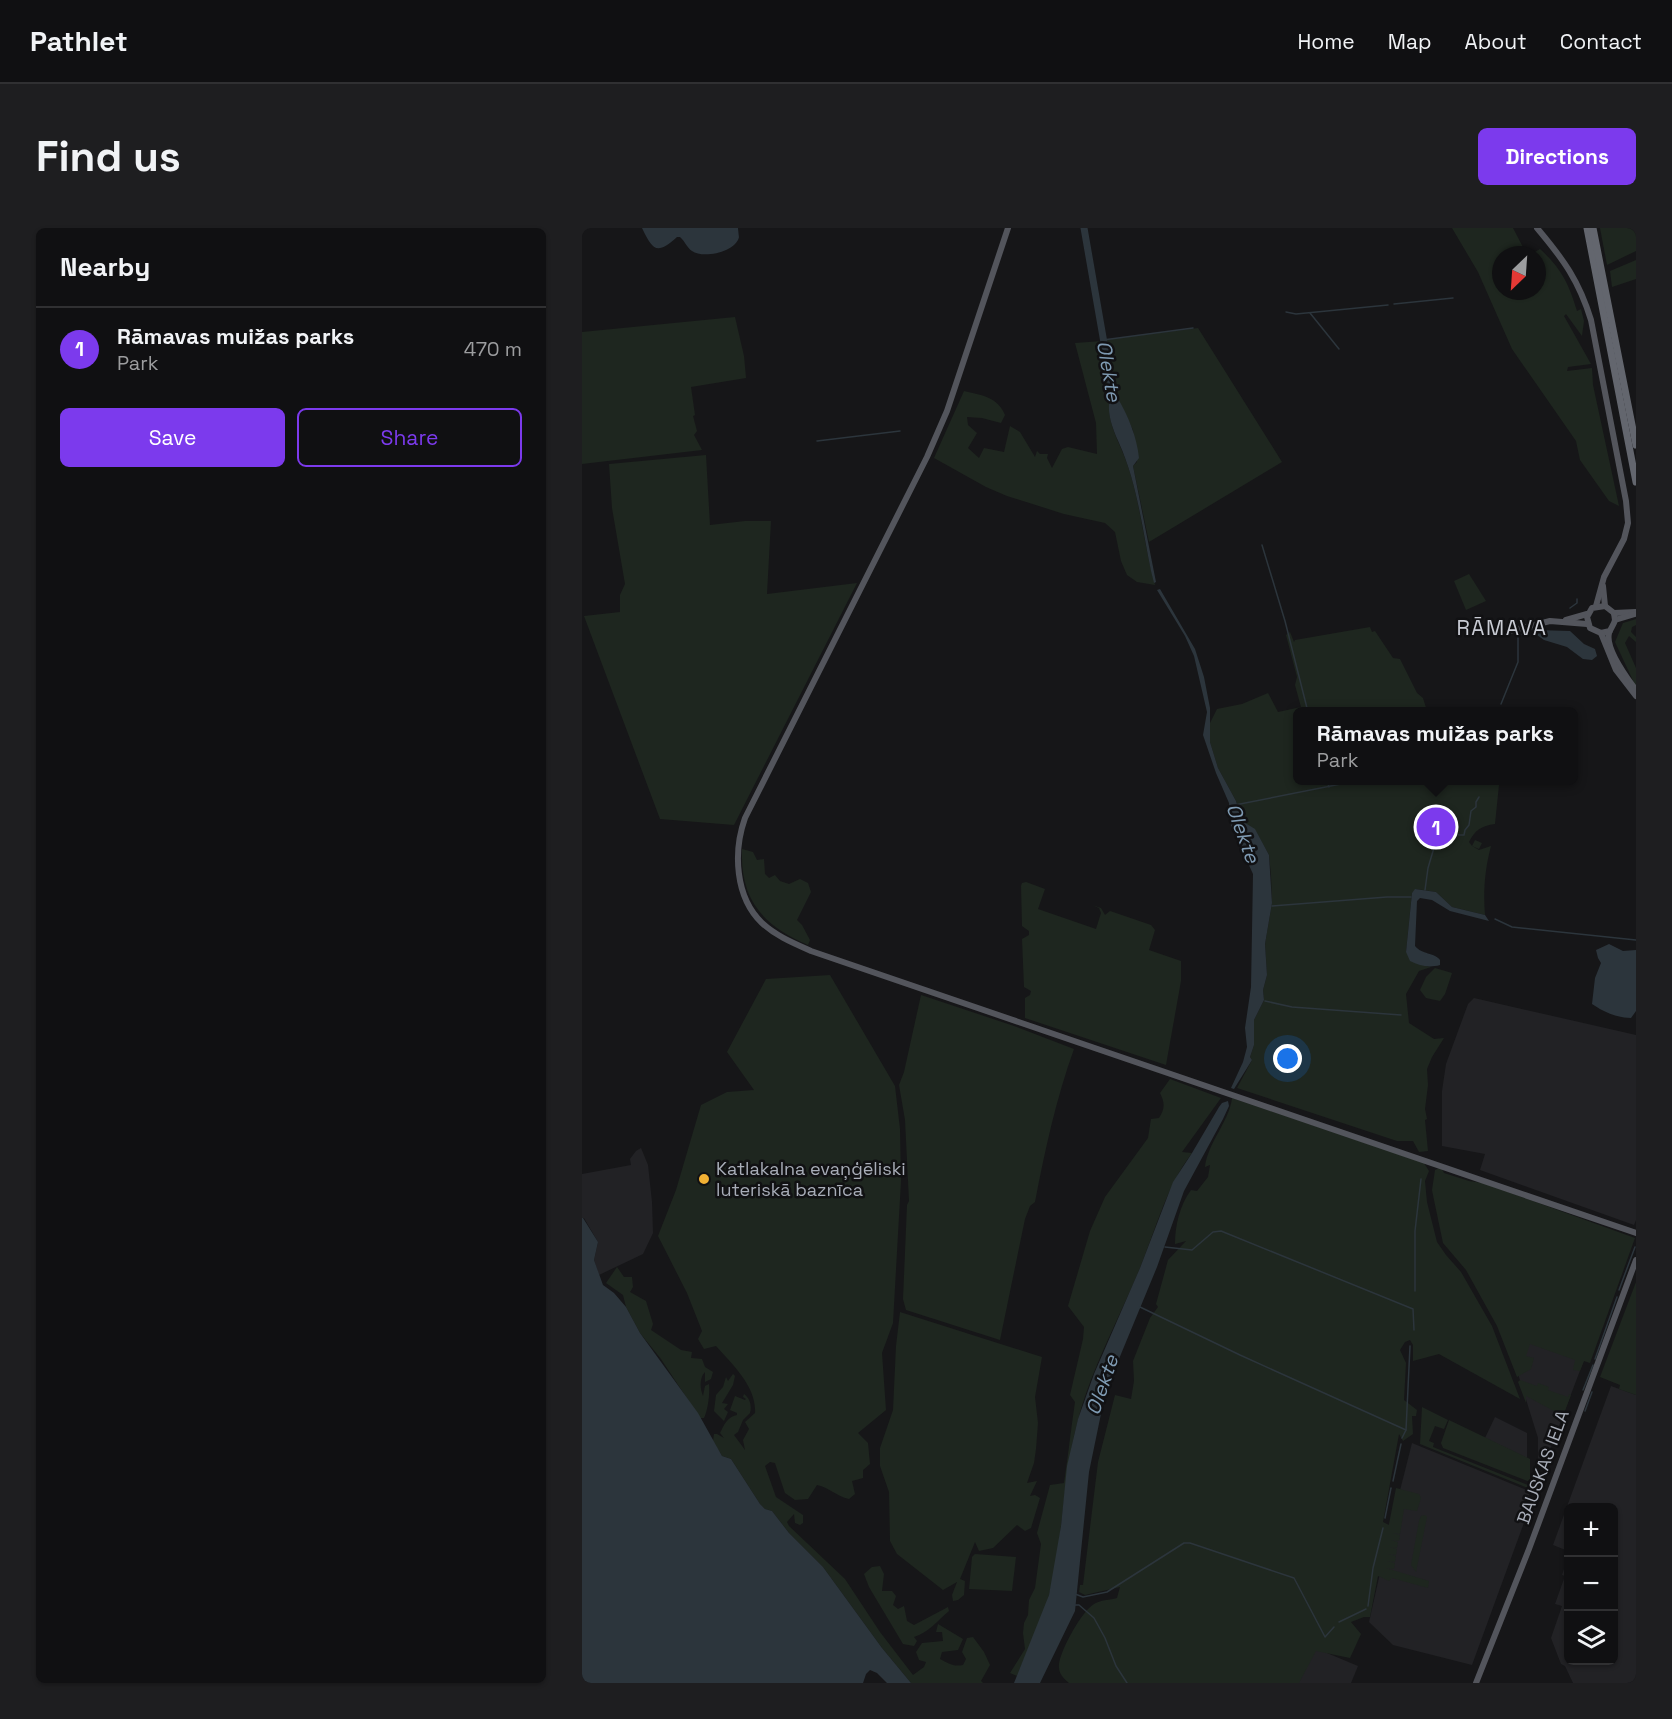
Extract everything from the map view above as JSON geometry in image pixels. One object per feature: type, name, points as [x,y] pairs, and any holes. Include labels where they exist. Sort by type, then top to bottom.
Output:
[{"type":"highway","points":[[1587,228],[1636,482]]},
{"type":"highway","points":[[1593,228],[1636,445]]},
{"type":"main road","points":[[1008,228],[953,395],[927,457],[745,818],[739,838],[737,860],[740,880],[753,912],[781,937],[811,951],[1636,1233]]},
{"type":"main road","points":[[1537,228],[1569,269],[1584,298],[1591,320],[1626,501],[1626,531],[1622,546],[1607,570],[1596,606],[1587,614],[1563,621]]},
{"type":"main road","points":[[1603,582],[1605,606]]},
{"type":"main road","points":[[1596,606],[1605,606],[1614,613],[1616,620]]},
{"type":"main road","points":[[1614,613],[1636,612]]},
{"type":"main road","points":[[1636,612],[1616,620],[1610,631],[1610,642],[1614,654],[1636,690]]},
{"type":"main road","points":[[1587,614],[1587,624],[1593,631],[1601,633],[1610,631]]},
{"type":"main road","points":[[1510,631],[1539,622],[1563,621],[1587,624]]},
{"type":"main road","points":[[1601,633],[1617,670],[1636,696]]},
{"type":"main road","name":"BAUSKAS IELA","points":[[1476,1683],[1523,1565],[1636,1260]]},
{"type":"shaded area","points":[[1452,228],[1513,228],[1522,246],[1492,246],[1492,300],[1546,300],[1546,255],[1563,277],[1577,311],[1581,309],[1584,321],[1582,336],[1566,314],[1564,316],[1591,364],[1568,367],[1567,371],[1592,368],[1593,385],[1619,506],[1609,501],[1580,460],[1576,441],[1512,349],[1478,272]]},
{"type":"shaded area","points":[[1600,228],[1636,228],[1636,251],[1607,265]]},
{"type":"shaded area","points":[[1636,260],[1636,279],[1612,287],[1610,271]]},
{"type":"shaded area","points":[[735,317],[744,356],[746,378],[691,387],[695,415],[693,416],[697,431],[694,435],[702,450],[582,464],[582,332]]},
{"type":"shaded area","points":[[1198,328],[1282,462],[1149,542],[1133,466],[1137,462],[1133,430],[1117,397],[1104,340]]},
{"type":"shaded area","points":[[1102,341],[1111,397],[1109,409],[1111,422],[1132,480],[1155,585],[1137,582],[1127,575],[1121,561],[1115,532],[1105,523],[1064,514],[1007,496],[934,458],[964,391],[993,401],[998,404],[1005,415],[1001,423],[967,417],[968,425],[977,433],[968,448],[979,458],[984,448],[1004,452],[1010,426],[1020,432],[1035,457],[1037,451],[1040,454],[1048,454],[1047,458],[1052,468],[1062,449],[1068,447],[1097,454],[1096,423],[1075,343]]},
{"type":"shaded area","points":[[706,455],[710,525],[771,521],[767,594],[857,583],[734,825],[660,819],[584,616],[620,612],[620,595],[625,584],[612,508],[609,464]]},
{"type":"shaded area","points":[[1469,574],[1486,601],[1466,610],[1454,581]]},
{"type":"shaded area","points":[[1636,619],[1636,625],[1632,627],[1631,632],[1636,637],[1636,642],[1629,636],[1625,643],[1636,668],[1636,687],[1615,642],[1623,623]]},
{"type":"shaded area","points":[[1370,627],[1393,658],[1400,659],[1417,693],[1423,698],[1426,707],[1301,707],[1295,685],[1297,677],[1286,635],[1290,632],[1294,642]]},
{"type":"shaded area","points":[[1268,693],[1278,712],[1293,709],[1293,785],[1499,785],[1495,824],[1479,829],[1469,842],[1479,850],[1491,846],[1485,880],[1485,915],[1452,907],[1436,892],[1416,889],[1412,893],[1406,952],[1431,967],[1419,971],[1406,994],[1409,1023],[1434,1039],[1444,1038],[1427,1069],[1425,1109],[1427,1119],[1425,1120],[1428,1151],[1419,1152],[1413,1141],[1397,1141],[1237,1088],[1252,1060],[1250,1057],[1254,1045],[1254,1020],[1264,1000],[1263,990],[1267,975],[1265,944],[1272,903],[1271,875],[1269,855],[1255,830],[1242,821],[1236,801],[1218,768],[1210,742],[1209,725],[1217,709],[1242,704]]},
{"type":"shaded area","points":[[1475,840],[1482,843],[1479,849],[1472,846]]},
{"type":"shaded area","points":[[742,849],[753,852],[757,860],[764,859],[765,874],[769,878],[775,875],[780,881],[789,884],[800,879],[808,883],[811,892],[797,920],[810,940],[808,945],[778,929],[757,909],[745,883]]},
{"type":"shaded area","points":[[1026,882],[1045,889],[1038,909],[1096,929],[1101,913],[1099,908],[1092,905],[1101,908],[1105,915],[1110,911],[1151,925],[1155,930],[1149,950],[1181,961],[1181,981],[1166,1065],[1025,1018],[1025,998],[1030,995],[1031,991],[1024,987],[1022,939],[1029,935],[1029,931],[1022,926],[1021,886]]},
{"type":"shaded area","points":[[1435,968],[1452,973],[1445,994],[1440,1001],[1426,998],[1420,990],[1426,977]]},
{"type":"shaded area","points":[[830,975],[895,1086],[900,1129],[901,1181],[893,1323],[882,1353],[886,1410],[858,1433],[868,1443],[870,1464],[863,1470],[863,1478],[852,1481],[855,1494],[849,1499],[817,1485],[808,1499],[795,1500],[785,1493],[775,1463],[770,1462],[765,1466],[776,1497],[803,1515],[803,1523],[800,1525],[795,1523],[794,1514],[787,1522],[789,1526],[845,1579],[880,1632],[913,1675],[924,1667],[926,1662],[919,1660],[916,1652],[922,1643],[943,1641],[942,1632],[936,1632],[938,1624],[963,1639],[958,1650],[942,1652],[940,1659],[951,1664],[963,1665],[966,1659],[962,1652],[967,1638],[973,1637],[990,1665],[981,1681],[983,1683],[911,1683],[882,1648],[823,1567],[789,1533],[772,1511],[760,1504],[731,1459],[722,1456],[713,1441],[714,1434],[724,1438],[720,1433],[724,1424],[728,1419],[737,1415],[730,1410],[735,1396],[745,1400],[744,1394],[750,1402],[750,1413],[734,1435],[745,1450],[743,1440],[749,1429],[745,1422],[755,1413],[755,1403],[748,1385],[736,1368],[716,1346],[704,1349],[698,1339],[702,1331],[687,1293],[658,1236],[676,1190],[701,1105],[727,1092],[754,1090],[727,1052],[766,979]]},
{"type":"shaded area","points":[[921,995],[1074,1049],[1052,1125],[1035,1202],[1030,1206],[1025,1219],[1000,1340],[906,1310],[903,1299],[909,1201],[905,1120],[899,1085]]},
{"type":"shaded area","points":[[1474,998],[1636,1035],[1636,1220],[1634,1225],[1480,1170],[1485,1154],[1442,1146],[1442,1091],[1446,1064],[1468,1004]]},
{"type":"shaded area","points":[[1170,1079],[1221,1098],[1182,1152],[1192,1153],[1168,1194],[1140,1268],[1098,1362],[1084,1400],[1069,1464],[1058,1552],[1049,1595],[1017,1676],[1010,1673],[1025,1649],[1024,1623],[1028,1615],[1029,1600],[1035,1588],[1041,1544],[1037,1533],[1050,1485],[1064,1483],[1075,1402],[1070,1395],[1084,1327],[1068,1306],[1090,1231],[1105,1197],[1148,1138],[1151,1119],[1159,1118],[1161,1115],[1164,1106],[1160,1093]]},
{"type":"shaded area","points":[[1232,1098],[1424,1163],[1429,1171],[1425,1181],[1427,1202],[1437,1242],[1461,1272],[1492,1326],[1520,1399],[1439,1354],[1413,1361],[1413,1345],[1410,1340],[1405,1342],[1400,1350],[1406,1363],[1404,1400],[1417,1410],[1416,1416],[1412,1416],[1413,1434],[1403,1441],[1399,1434],[1383,1522],[1389,1525],[1396,1488],[1419,1494],[1421,1498],[1417,1511],[1404,1509],[1400,1534],[1392,1533],[1400,1535],[1399,1541],[1391,1540],[1398,1542],[1397,1548],[1390,1547],[1397,1549],[1396,1555],[1388,1554],[1396,1556],[1395,1562],[1387,1561],[1395,1563],[1394,1569],[1386,1568],[1429,1581],[1428,1588],[1392,1578],[1389,1581],[1378,1576],[1370,1617],[1351,1622],[1361,1634],[1350,1658],[1316,1651],[1299,1683],[1069,1683],[1059,1670],[1061,1657],[1068,1640],[1089,1608],[1099,1602],[1117,1598],[1120,1587],[1085,1595],[1079,1592],[1080,1585],[1083,1585],[1098,1462],[1115,1395],[1131,1399],[1134,1381],[1133,1361],[1150,1318],[1158,1307],[1156,1304],[1168,1260],[1186,1241],[1175,1244],[1181,1209],[1191,1190],[1197,1191],[1208,1177],[1210,1165],[1205,1167],[1207,1158],[1227,1115]]},
{"type":"shaded area","points":[[641,1148],[648,1165],[653,1233],[643,1254],[599,1275],[594,1260],[598,1242],[582,1218],[582,1174],[631,1165],[630,1159]]},
{"type":"shaded area","points":[[1439,1168],[1444,1173],[1483,1183],[1635,1238],[1590,1363],[1584,1361],[1580,1371],[1573,1370],[1575,1360],[1530,1344],[1526,1356],[1534,1358],[1531,1369],[1517,1377],[1497,1326],[1466,1270],[1443,1243],[1432,1190],[1435,1170]]},
{"type":"shaded area","points":[[617,1267],[624,1277],[632,1277],[633,1287],[630,1292],[646,1301],[653,1324],[651,1330],[681,1350],[692,1352],[691,1358],[702,1359],[705,1367],[713,1372],[711,1379],[705,1382],[705,1372],[701,1380],[703,1396],[705,1386],[709,1384],[707,1411],[704,1418],[700,1418],[661,1359],[640,1333],[626,1307],[623,1295],[606,1283]]},
{"type":"shaded area","points":[[1636,1282],[1636,1395],[1619,1389],[1620,1385],[1600,1377]]},
{"type":"shaded area","points":[[900,1312],[1042,1357],[1035,1397],[1038,1423],[1036,1449],[1027,1483],[1037,1481],[1030,1496],[1035,1495],[1040,1498],[1031,1528],[1025,1531],[1017,1525],[993,1548],[979,1551],[975,1542],[960,1579],[965,1581],[964,1595],[953,1601],[952,1595],[957,1582],[943,1590],[897,1554],[890,1541],[889,1492],[880,1466],[880,1448],[893,1410]]},
{"type":"shaded area","points":[[1499,1325],[1584,1360],[1545,1463],[1538,1460],[1538,1438],[1519,1377]]},
{"type":"shaded area","points":[[733,1374],[735,1376],[733,1385],[722,1403],[728,1404],[724,1409],[728,1412],[724,1421],[714,1411],[716,1395],[723,1387],[726,1377],[728,1381]]},
{"type":"shaded area","points":[[1520,1380],[1537,1386],[1538,1383],[1549,1387],[1548,1390],[1568,1397],[1569,1394],[1571,1395],[1563,1416],[1526,1396],[1526,1403],[1518,1382]]},
{"type":"shaded area","points":[[1611,1386],[1636,1395],[1636,1683],[1573,1683],[1565,1666],[1561,1664],[1551,1638],[1562,1606],[1555,1604],[1564,1579],[1564,1665],[1618,1665],[1618,1503],[1568,1503]]},
{"type":"shaded area","points":[[1422,1407],[1448,1420],[1444,1429],[1435,1426],[1429,1441],[1434,1443],[1433,1447],[1528,1485],[1530,1489],[1420,1444]]},
{"type":"shaded area","points":[[1495,1417],[1527,1433],[1527,1458],[1485,1438]]},
{"type":"shaded area","points":[[1449,1420],[1530,1459],[1530,1482],[1443,1448],[1441,1443]]},
{"type":"shaded area","points":[[1412,1443],[1529,1491],[1529,1509],[1472,1665],[1393,1645],[1369,1622]]},
{"type":"shaded area","points":[[1564,1515],[1564,1549],[1553,1545]]},
{"type":"shaded area","points":[[1421,1516],[1427,1517],[1416,1572],[1411,1565],[1419,1521]]},
{"type":"shaded area","points":[[975,1554],[1016,1557],[1012,1591],[969,1589],[972,1557]]},
{"type":"shaded area","points":[[880,1566],[884,1574],[882,1591],[892,1591],[896,1596],[893,1605],[898,1609],[904,1606],[907,1621],[914,1625],[948,1607],[949,1611],[933,1626],[914,1637],[917,1641],[914,1646],[903,1644],[869,1587],[864,1574],[872,1567]]},
{"type":"shaded area","points":[[1315,1648],[1358,1666],[1351,1683],[1295,1683]]},
{"type":"water","points":[[642,228],[738,228],[739,237],[732,247],[726,250],[704,254],[692,251],[680,237],[665,246],[656,248],[649,242]]},
{"type":"water","name":"Olekte","points":[[1114,396],[1117,397],[1125,411],[1136,442],[1139,458],[1133,466],[1156,582],[1154,583],[1135,489],[1110,420],[1109,402]]},
{"type":"water","name":"Olekte","points":[[1160,589],[1195,649],[1204,677],[1210,708],[1210,742],[1218,768],[1236,801],[1242,821],[1255,829],[1269,855],[1272,903],[1265,944],[1267,975],[1263,990],[1264,1000],[1254,1020],[1254,1045],[1250,1057],[1252,1060],[1234,1089],[1231,1088],[1247,1047],[1245,1028],[1251,987],[1253,874],[1231,826],[1229,803],[1203,735],[1207,712],[1194,656],[1185,636],[1157,590]]},
{"type":"water","points":[[1535,630],[1570,631],[1584,644],[1595,649],[1597,656],[1592,660],[1583,659],[1567,647],[1544,640],[1537,635]]},
{"type":"water","points":[[1415,889],[1436,892],[1452,907],[1485,915],[1489,921],[1450,911],[1432,900],[1420,898],[1417,901],[1415,946],[1437,957],[1440,965],[1428,966],[1414,963],[1410,961],[1406,952],[1412,893]]},
{"type":"water","points":[[1609,944],[1623,951],[1636,950],[1636,1011],[1631,1018],[1610,1014],[1592,1004],[1595,978],[1601,963],[1596,950]]},
{"type":"water","name":"Olekte","points":[[1228,1101],[1229,1106],[1223,1119],[1184,1191],[1157,1267],[1114,1371],[1102,1409],[1089,1472],[1075,1611],[1040,1683],[1014,1683],[1049,1595],[1061,1526],[1067,1466],[1078,1419],[1094,1374],[1140,1268],[1173,1182],[1219,1107]]},
{"type":"water","points":[[582,1218],[598,1242],[594,1260],[603,1285],[614,1293],[626,1307],[640,1333],[698,1413],[722,1456],[731,1459],[760,1504],[772,1511],[789,1533],[823,1567],[882,1648],[911,1683],[887,1683],[877,1673],[870,1670],[863,1683],[582,1683]]},
{"type":"waterway","name":"Olekte","points":[[1084,228],[1115,406]]},
{"type":"waterway","points":[[1394,304],[1453,298]]},
{"type":"waterway","points":[[1286,312],[1296,314],[1388,305]]},
{"type":"waterway","points":[[1310,313],[1339,349]]},
{"type":"waterway","points":[[1103,340],[1193,328]]},
{"type":"waterway","points":[[817,441],[900,431]]},
{"type":"waterway","points":[[1262,545],[1285,621],[1307,707]]},
{"type":"waterway","points":[[1570,608],[1577,603],[1577,599]]},
{"type":"waterway","points":[[1501,704],[1518,662],[1518,636],[1532,629],[1535,630]]},
{"type":"waterway","points":[[1235,805],[1336,785]]},
{"type":"waterway","points":[[1425,890],[1428,868],[1436,841],[1440,840],[1447,831],[1464,835],[1469,825],[1471,811],[1476,807],[1479,797]]},
{"type":"waterway","points":[[1272,906],[1411,897]]},
{"type":"waterway","points":[[1495,919],[1512,927],[1636,940]]},
{"type":"waterway","points":[[1265,1001],[1292,1007],[1401,1015]]},
{"type":"waterway","points":[[1415,1291],[1415,1231],[1421,1179]]},
{"type":"waterway","points":[[1165,1247],[1192,1250],[1213,1232],[1221,1231],[1413,1309],[1414,1330]]},
{"type":"waterway","points":[[1619,1290],[1635,1247]]},
{"type":"waterway","points":[[1595,1359],[1617,1297]]},
{"type":"waterway","points":[[1140,1307],[1406,1430]]},
{"type":"waterway","points":[[1402,1438],[1406,1430],[1410,1346]]},
{"type":"waterway","points":[[1583,1390],[1593,1365]]},
{"type":"waterway","points":[[1585,1411],[1592,1392]]},
{"type":"waterway","points":[[1393,1481],[1401,1444]]},
{"type":"waterway","points":[[1385,1518],[1391,1488]]},
{"type":"waterway","points":[[1368,1606],[1373,1568],[1383,1528]]},
{"type":"waterway","points":[[1075,1594],[1083,1597],[1107,1592],[1184,1543],[1190,1543],[1294,1578],[1325,1637],[1334,1627]]},
{"type":"waterway","points":[[1075,1605],[1079,1605],[1094,1618],[1116,1666],[1127,1683]]},
{"type":"waterway","points":[[1339,1622],[1366,1609]]},
{"type":"place","name":"Rāmavas muižas parks","points":[[1436,827]]},
{"type":"place","name":"Katlakalna evaņģēliski luteriskā baznīca","points":[[704,1179]]},
{"type":"district","name":"RĀMAVA","points":[[1502,628]]}]
